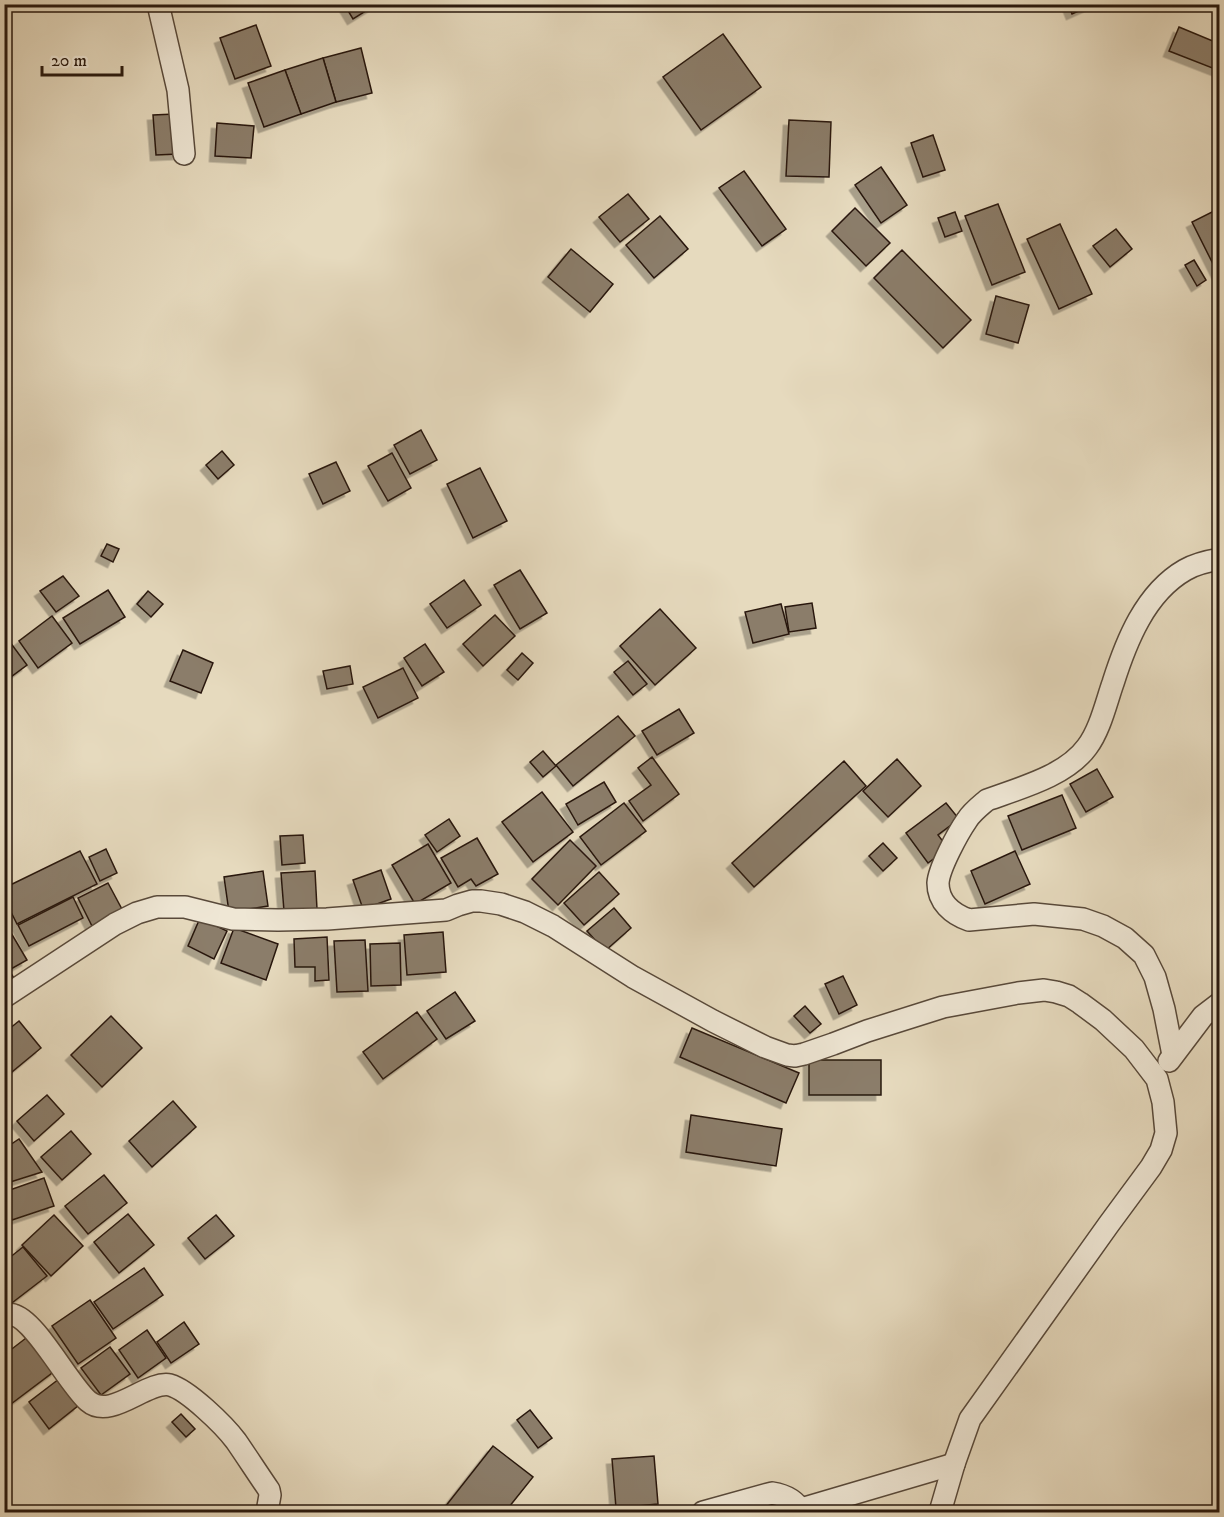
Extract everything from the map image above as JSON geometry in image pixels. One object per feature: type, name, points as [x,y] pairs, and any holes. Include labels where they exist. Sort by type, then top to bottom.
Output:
[{"type":"street","points":[[158,4],[178,90],[184,154]]},
{"type":"street","points":[[1173,1055],[1155,977],[1144,955],[1125,938],[1103,926],[1083,919],[1034,914],[969,920],[958,916],[944,904],[938,883],[944,861],[968,819],[979,807],[987,800],[1051,776],[1071,763],[1087,747],[1102,718],[1119,664],[1133,630],[1165,584],[1186,569],[1204,561],[1220,559]]},
{"type":"street","points":[[4,997],[115,924],[136,913],[157,907],[185,907],[232,919],[288,920],[446,910],[472,901],[501,904],[525,912],[553,926],[633,977],[712,1021],[787,1055],[804,1054],[943,1007],[1044,990],[1069,996],[1104,1020],[1134,1049],[1157,1079],[1166,1133],[1161,1150],[1151,1167],[970,1419],[940,1512]]},
{"type":"street","points":[[1157,1079],[1203,1016],[1220,1003]]},
{"type":"street","points":[[4,1316],[13,1314],[36,1334],[78,1390],[91,1403],[102,1406],[118,1404],[150,1388],[165,1385],[179,1389],[190,1396],[234,1438],[269,1490],[267,1512]]},
{"type":"street","points":[[703,1512],[772,1493],[784,1495],[802,1511],[954,1464]]},
{"type":"building","points":[[344,4],[377,4],[353,19]]},
{"type":"building","points":[[1068,4],[1094,4],[1072,14]]},
{"type":"building","points":[[256,25],[271,66],[235,79],[220,38]]},
{"type":"building","points":[[1179,27],[1220,44],[1220,71],[1169,51]]},
{"type":"building","points":[[723,34],[761,87],[701,130],[663,77]]},
{"type":"building","points":[[361,48],[372,93],[336,102],[323,58]]},
{"type":"building","points":[[323,58],[336,102],[301,114],[285,70]]},
{"type":"building","points":[[285,70],[301,114],[264,127],[248,83]]},
{"type":"building","points":[[175,114],[178,154],[156,155],[153,115]]},
{"type":"building","points":[[789,120],[831,122],[829,177],[786,176]]},
{"type":"building","points":[[217,123],[254,126],[251,158],[215,156]]},
{"type":"building","points":[[933,135],[945,170],[923,177],[911,143]]},
{"type":"building","points":[[881,167],[907,205],[881,223],[855,185]]},
{"type":"building","points":[[744,171],[786,229],[762,246],[719,188]]},
{"type":"building","points":[[628,194],[649,219],[620,242],[599,217]]},
{"type":"building","points":[[998,204],[1025,272],[992,285],[965,216]]},
{"type":"building","points":[[855,208],[890,243],[866,266],[832,231]]},
{"type":"building","points":[[1220,208],[1220,278],[1192,222]]},
{"type":"building","points":[[955,212],[962,231],[945,237],[938,218]]},
{"type":"building","points":[[660,216],[688,249],[654,278],[626,245]]},
{"type":"building","points":[[1060,224],[1092,294],[1059,309],[1027,239]]},
{"type":"building","points":[[1116,229],[1132,249],[1110,267],[1093,246]]},
{"type":"building","points":[[571,249],[613,284],[590,312],[548,277]]},
{"type":"building","points":[[902,250],[971,320],[943,348],[874,278]]},
{"type":"building","points":[[1194,260],[1206,280],[1197,286],[1185,265]]},
{"type":"building","points":[[996,296],[1029,305],[1018,343],[986,334]]},
{"type":"building","points":[[421,430],[437,460],[410,474],[394,445]]},
{"type":"building","points":[[222,451],[234,465],[218,479],[206,465]]},
{"type":"building","points":[[392,453],[411,488],[388,501],[368,466]]},
{"type":"building","points":[[336,462],[350,491],[323,504],[309,474]]},
{"type":"building","points":[[480,468],[507,521],[473,538],[447,484]]},
{"type":"building","points":[[107,544],[119,549],[113,562],[101,556]]},
{"type":"building","points":[[520,570],[547,613],[520,629],[494,585]]},
{"type":"building","points":[[63,576],[79,596],[56,612],[40,591]]},
{"type":"building","points":[[464,580],[481,605],[447,628],[430,604]]},
{"type":"building","points":[[108,590],[125,617],[80,644],[63,618]]},
{"type":"building","points":[[148,591],[163,604],[151,617],[137,604]]},
{"type":"building","points":[[812,603],[816,628],[789,632],[785,607]]},
{"type":"building","points":[[781,604],[789,634],[753,643],[745,612]]},
{"type":"building","points":[[660,609],[696,648],[655,685],[620,646]]},
{"type":"building","points":[[495,615],[515,636],[483,666],[463,644]]},
{"type":"building","points":[[52,616],[72,643],[38,668],[19,641]]},
{"type":"building","points":[[4,634],[27,665],[4,682]]},
{"type":"building","points":[[425,644],[444,672],[422,686],[404,658]]},
{"type":"building","points":[[183,650],[213,663],[201,693],[170,681]]},
{"type":"building","points":[[522,653],[533,663],[518,680],[507,670]]},
{"type":"building","points":[[628,661],[647,684],[633,695],[614,672]]},
{"type":"building","points":[[350,666],[353,684],[327,689],[323,671]]},
{"type":"building","points":[[403,668],[418,698],[378,718],[363,687]]},
{"type":"building","points":[[679,709],[694,733],[657,755],[642,731]]},
{"type":"building","points":[[618,716],[635,736],[573,786],[556,765]]},
{"type":"building","points":[[543,751],[556,766],[543,777],[530,762]]},
{"type":"building","points":[[652,757],[679,794],[643,821],[629,801],[651,785],[638,768]]},
{"type":"building","points":[[897,759],[921,786],[888,817],[863,791]]},
{"type":"building","points":[[844,761],[866,786],[754,887],[732,863]]},
{"type":"building","points":[[1097,769],[1113,797],[1086,812],[1070,784]]},
{"type":"building","points":[[604,782],[616,802],[578,825],[566,804]]},
{"type":"building","points":[[542,792],[573,832],[533,862],[502,822]]},
{"type":"building","points":[[1062,795],[1076,828],[1022,850],[1008,816]]},
{"type":"building","points":[[624,803],[646,831],[601,865],[580,837]]},
{"type":"building","points":[[946,803],[959,819],[938,835],[948,848],[928,863],[906,833]]},
{"type":"building","points":[[449,819],[460,836],[437,852],[425,835]]},
{"type":"building","points":[[303,835],[305,863],[282,865],[280,836]]},
{"type":"building","points":[[477,838],[498,874],[476,886],[471,879],[458,887],[441,858]]},
{"type":"building","points":[[570,840],[596,866],[558,905],[532,879]]},
{"type":"building","points":[[883,843],[897,858],[883,871],[869,856]]},
{"type":"building","points":[[428,844],[451,883],[415,904],[392,865]]},
{"type":"building","points":[[106,849],[117,873],[100,881],[89,857]]},
{"type":"building","points":[[80,851],[97,884],[17,924],[4,898],[4,888]]},
{"type":"building","points":[[1015,851],[1030,884],[985,904],[971,871]]},
{"type":"building","points":[[381,870],[391,899],[363,909],[353,880]]},
{"type":"building","points":[[263,871],[268,906],[229,912],[224,877]]},
{"type":"building","points":[[315,871],[317,909],[284,911],[281,873]]},
{"type":"building","points":[[599,872],[619,894],[584,925],[564,903]]},
{"type":"building","points":[[108,883],[124,913],[93,928],[78,898]]},
{"type":"building","points":[[73,897],[83,918],[29,946],[18,925]]},
{"type":"building","points":[[614,908],[631,928],[605,951],[587,931]]},
{"type":"building","points":[[200,918],[227,931],[214,959],[188,946]]},
{"type":"building","points":[[4,921],[27,960],[9,970],[15,980],[4,987]]},
{"type":"building","points":[[234,928],[278,944],[266,980],[221,963]]},
{"type":"building","points":[[443,932],[446,972],[407,975],[404,935]]},
{"type":"building","points":[[327,937],[329,980],[315,981],[315,967],[295,967],[294,939]]},
{"type":"building","points":[[365,940],[368,991],[337,992],[334,941]]},
{"type":"building","points":[[400,943],[401,985],[371,986],[370,944]]},
{"type":"building","points":[[843,976],[857,1005],[839,1014],[825,984]]},
{"type":"building","points":[[455,992],[475,1021],[446,1039],[427,1011]]},
{"type":"building","points":[[805,1006],[821,1024],[810,1033],[794,1016]]},
{"type":"building","points":[[417,1012],[437,1039],[383,1079],[363,1052]]},
{"type":"building","points":[[111,1016],[142,1048],[102,1087],[71,1055]]},
{"type":"building","points":[[19,1021],[41,1048],[7,1076],[4,1074],[4,1033]]},
{"type":"building","points":[[692,1028],[799,1073],[786,1103],[680,1057]]},
{"type":"building","points":[[809,1060],[881,1060],[881,1095],[809,1095]]},
{"type":"building","points":[[47,1095],[64,1114],[34,1141],[17,1121]]},
{"type":"building","points":[[173,1101],[196,1127],[152,1167],[129,1141]]},
{"type":"building","points":[[691,1115],[782,1129],[776,1166],[686,1152]]},
{"type":"building","points":[[71,1131],[91,1154],[62,1180],[41,1157]]},
{"type":"building","points":[[19,1139],[42,1172],[4,1184],[4,1149]]},
{"type":"building","points":[[104,1175],[127,1203],[88,1234],[65,1206]]},
{"type":"building","points":[[44,1178],[54,1206],[12,1220],[4,1199],[4,1192]]},
{"type":"building","points":[[128,1214],[154,1245],[119,1273],[94,1242]]},
{"type":"building","points":[[54,1215],[83,1246],[51,1276],[22,1245]]},
{"type":"building","points":[[216,1215],[234,1236],[205,1259],[188,1238]]},
{"type":"building","points":[[23,1247],[47,1276],[4,1309],[4,1262]]},
{"type":"building","points":[[144,1268],[163,1295],[113,1329],[94,1302]]},
{"type":"building","points":[[90,1300],[116,1338],[78,1364],[52,1326]]},
{"type":"building","points":[[184,1322],[199,1344],[171,1363],[157,1342]]},
{"type":"building","points":[[147,1330],[166,1358],[138,1378],[119,1350]]},
{"type":"building","points":[[30,1335],[56,1370],[11,1404],[4,1395],[4,1355]]},
{"type":"building","points":[[110,1347],[130,1374],[101,1395],[81,1368]]},
{"type":"building","points":[[59,1379],[79,1405],[49,1429],[29,1402]]},
{"type":"building","points":[[530,1410],[552,1438],[538,1448],[517,1420]]},
{"type":"building","points":[[181,1414],[195,1429],[186,1437],[172,1422]]},
{"type":"building","points":[[493,1446],[533,1477],[505,1512],[441,1512]]},
{"type":"building","points":[[654,1456],[658,1504],[616,1508],[612,1459]]}]
